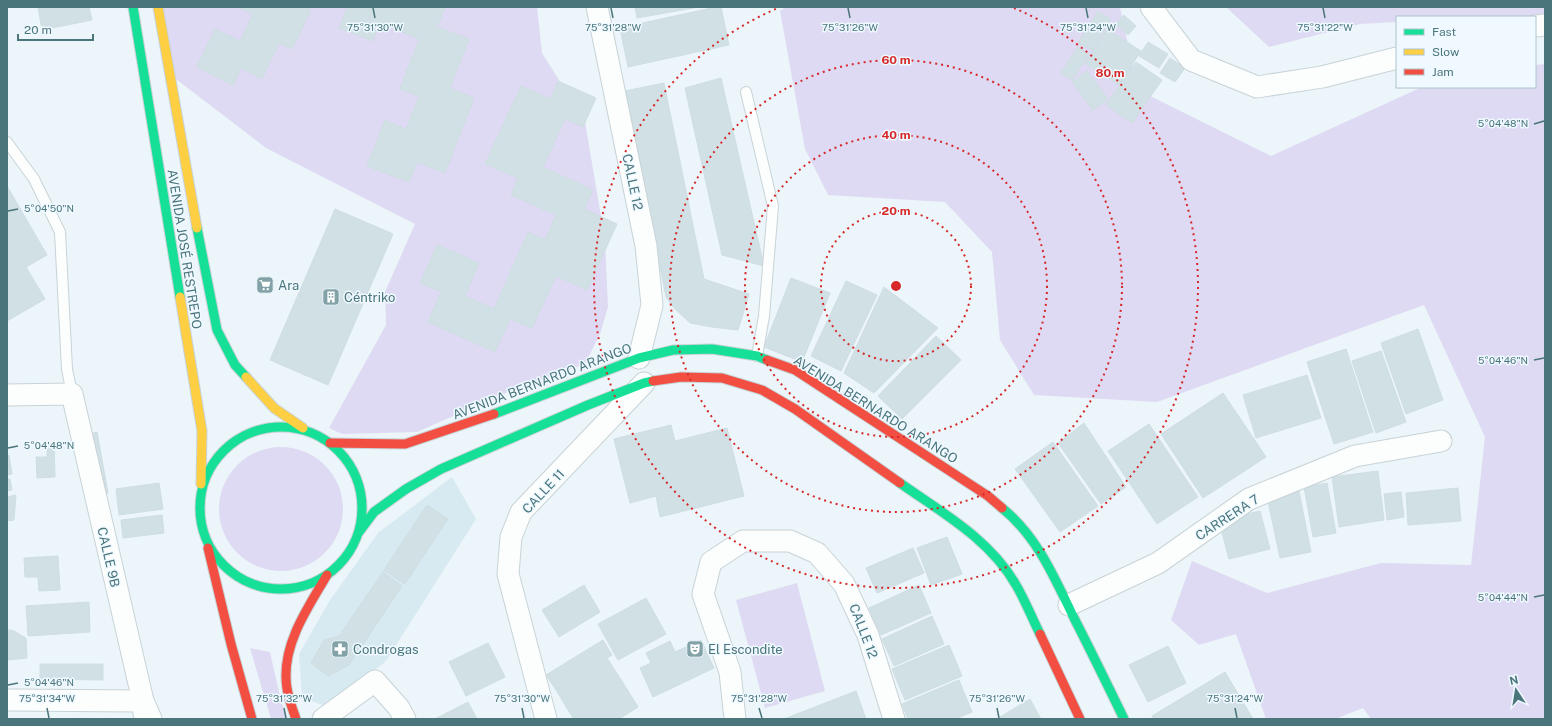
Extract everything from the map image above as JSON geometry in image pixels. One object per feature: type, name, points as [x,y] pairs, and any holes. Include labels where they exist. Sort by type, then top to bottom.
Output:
[{"type":"main road","name":"AVENIDA JOSÉ RESTREPO","points":[[133,7],[202,431],[200,518],[206,541]]},
{"type":"main road","name":"AVENIDA JOSÉ RESTREPO","points":[[158,7],[170,87],[205,275],[217,330],[236,365],[274,408],[306,430]]},
{"type":"main road","name":"AVENIDA BERNARDO ARANGO","points":[[330,442],[404,444],[419,440],[468,424],[639,358],[673,350],[712,349],[757,356],[795,370],[988,496],[1012,516],[1033,540],[1050,568],[1124,719]]},
{"type":"main road","points":[[296,719],[291,703],[286,671],[290,648],[305,614],[327,576],[347,557],[359,532],[374,512],[406,489],[441,469],[588,405],[644,383],[681,377],[707,377],[722,378],[762,390],[795,409],[976,537],[997,559],[1016,584],[1080,719]]},
{"type":"main road","points":[[200,495],[207,473],[220,454],[238,439],[260,429],[283,426],[306,430],[330,442],[348,460],[359,483],[363,508],[359,532]]},
{"type":"main road","points":[[206,541],[219,561],[237,577],[259,586],[282,589],[306,586],[327,576]]},
{"type":"main road","points":[[206,541],[231,644],[252,719]]},
{"type":"street","name":"CALLE 12","points":[[597,7],[646,246],[652,305],[639,358]]},
{"type":"street","points":[[1151,7],[1191,60],[1257,87],[1322,77],[1396,58]]},
{"type":"street","name":"CALLE 11","points":[[546,719],[508,574],[511,537],[521,512],[644,383]]},
{"type":"street","points":[[7,395],[72,394]]},
{"type":"street","name":"CALLE 9B","points":[[72,394],[146,713]]},
{"type":"street","name":"CARRERA 7","points":[[1069,605],[1158,563],[1248,499],[1355,456],[1440,441]]},
{"type":"street","name":"CALLE 12","points":[[735,719],[730,672],[703,594],[712,562],[743,541],[790,541],[817,553],[844,584],[868,634],[894,719]]},
{"type":"street","points":[[323,719],[375,681],[399,708],[405,719]]},
{"type":"street","points":[[7,700],[146,713]]},
{"type":"lane","points":[[746,92],[773,206],[764,316],[757,356]]},
{"type":"lane","points":[[7,142],[34,179],[60,232],[67,369],[72,394]]},
{"type":"shaded area","points":[[158,7],[537,7],[542,53],[564,88],[582,104],[605,240],[608,307],[600,334],[585,364],[508,392],[417,432],[342,434],[329,428],[386,325],[385,292],[415,224],[266,148],[168,73]]},
{"type":"shaded area","points":[[786,7],[1120,7],[1138,90],[1271,156],[1420,88],[1536,88],[1536,65],[1545,64],[1545,719],[1371,719],[1363,708],[1335,719],[1266,719],[1236,634],[1199,645],[1171,620],[1192,561],[1267,593],[1381,563],[1471,565],[1485,437],[1424,305],[1157,402],[1034,395],[1000,340],[992,252],[945,202],[828,195],[805,149],[780,11]]},
{"type":"shaded area","points":[[1226,7],[1545,7],[1545,17],[1396,16],[1396,22],[1360,24],[1269,47]]},
{"type":"shaded area","points":[[281,447],[293,448],[305,452],[315,457],[325,465],[333,475],[338,485],[342,497],[342,521],[338,533],[333,543],[325,553],[315,561],[305,566],[293,570],[281,571],[269,570],[257,566],[247,561],[237,553],[229,543],[224,533],[220,521],[219,509],[220,497],[224,485],[229,475],[237,465],[247,457],[257,452],[269,448]]},
{"type":"shaded area","points":[[452,477],[476,519],[386,661],[329,707],[302,698],[299,654],[330,600],[378,533]]},
{"type":"shaded area","points":[[797,583],[825,691],[765,708],[736,600]]},
{"type":"shaded area","points":[[250,648],[270,652],[281,701],[288,719],[271,719]]},
{"type":"building","points":[[38,7],[89,7],[92,20],[42,30]]},
{"type":"building","points":[[237,7],[304,7],[311,10],[292,49],[279,43],[262,79],[241,68],[233,85],[197,67],[215,29],[240,41],[253,14]]},
{"type":"building","points":[[347,7],[445,7],[437,27],[469,39],[450,88],[474,98],[445,173],[417,162],[409,182],[367,166],[385,120],[406,129],[419,96],[400,89],[419,39],[380,23],[373,41],[339,28]]},
{"type":"building","points":[[635,7],[699,7],[637,18]]},
{"type":"building","points":[[721,7],[729,45],[628,67],[620,28]]},
{"type":"building","points":[[1098,11],[1111,19],[1092,50],[1078,43]]},
{"type":"building","points":[[1124,15],[1136,26],[1128,35],[1116,24]]},
{"type":"building","points":[[1107,29],[1141,51],[1119,85],[1085,63]]},
{"type":"building","points":[[1148,42],[1168,54],[1159,68],[1139,56]]},
{"type":"building","points":[[1078,47],[1089,54],[1072,80],[1061,73]]},
{"type":"building","points":[[1170,58],[1185,68],[1175,82],[1160,73]]},
{"type":"building","points":[[1136,62],[1162,80],[1132,123],[1106,105]]},
{"type":"building","points":[[1087,71],[1108,99],[1093,110],[1072,82]]},
{"type":"building","points":[[721,78],[764,266],[722,255],[685,88]]},
{"type":"building","points":[[558,81],[596,98],[583,127],[565,119],[543,167],[593,190],[584,209],[617,224],[587,290],[556,276],[532,328],[510,319],[495,352],[428,322],[441,292],[420,283],[437,245],[479,263],[465,296],[494,309],[528,232],[545,240],[556,215],[511,195],[518,178],[485,164],[521,86],[551,99]]},
{"type":"building","points":[[664,83],[704,279],[749,294],[738,330],[690,323],[673,307],[666,297],[625,91]]},
{"type":"building","points":[[7,186],[47,255],[26,267],[45,299],[7,321]]},
{"type":"building","name":"Céntriko","points":[[335,209],[393,234],[328,385],[270,360]]},
{"type":"building","points":[[791,278],[830,293],[802,362],[764,347]]},
{"type":"building","points":[[846,281],[877,295],[841,371],[811,356]]},
{"type":"building","points":[[884,287],[938,328],[874,393],[844,373]]},
{"type":"building","points":[[1418,329],[1443,400],[1406,414],[1381,343]]},
{"type":"building","points":[[936,336],[961,360],[902,419],[878,396]]},
{"type":"building","points":[[1346,349],[1373,432],[1334,444],[1307,362]]},
{"type":"building","points":[[1381,351],[1406,422],[1376,433],[1352,361]]},
{"type":"building","points":[[1307,375],[1321,418],[1256,438],[1243,395]]},
{"type":"building","points":[[1223,393],[1266,457],[1203,498],[1161,434]]},
{"type":"building","points":[[1084,423],[1126,487],[1101,504],[1058,443]]},
{"type":"building","points":[[1149,424],[1198,497],[1157,524],[1108,451]]},
{"type":"building","points":[[671,425],[675,441],[727,428],[744,496],[660,517],[656,496],[630,503],[614,439]]},
{"type":"building","points":[[97,432],[108,493],[98,495],[87,435]]},
{"type":"building","points":[[1053,442],[1098,506],[1060,532],[1015,469]]},
{"type":"building","points":[[47,444],[54,444],[55,477],[37,478],[36,457],[47,457]]},
{"type":"building","points":[[9,455],[12,474],[7,475],[7,456]]},
{"type":"building","points":[[1378,471],[1384,520],[1339,527],[1332,477]]},
{"type":"building","points":[[7,479],[10,479],[12,490],[7,491]]},
{"type":"building","points":[[159,483],[163,509],[119,515],[116,489]]},
{"type":"building","points":[[1327,483],[1336,533],[1313,537],[1304,487]]},
{"type":"building","points":[[1458,488],[1461,521],[1408,525],[1406,493]]},
{"type":"building","points":[[1299,491],[1311,552],[1280,558],[1267,497]]},
{"type":"building","points":[[1401,492],[1404,517],[1387,520],[1384,494]]},
{"type":"building","points":[[16,495],[14,520],[7,521],[7,497]]},
{"type":"building","points":[[427,505],[448,519],[405,584],[384,570]]},
{"type":"building","points":[[1260,511],[1270,549],[1229,559],[1219,521]]},
{"type":"building","points":[[162,515],[164,533],[123,538],[121,520]]},
{"type":"building","points":[[947,537],[962,574],[931,585],[917,548]]},
{"type":"building","points":[[913,548],[924,573],[877,593],[866,568]]},
{"type":"building","points":[[58,556],[60,590],[39,591],[38,577],[25,577],[24,558]]},
{"type":"building","points":[[383,572],[402,586],[349,665],[328,676],[311,663],[324,640],[339,636]]},
{"type":"building","points":[[584,585],[600,612],[559,637],[542,610]]},
{"type":"building","points":[[919,585],[931,613],[881,635],[869,608]]},
{"type":"building","points":[[646,598],[666,634],[618,660],[598,624]]},
{"type":"building","points":[[89,602],[90,632],[28,636],[26,606]]},
{"type":"building","points":[[932,616],[944,644],[894,666],[882,639]]},
{"type":"building","points":[[7,630],[12,630],[26,638],[27,658],[7,660]]},
{"type":"building","points":[[603,640],[612,655],[556,690],[546,675]]},
{"type":"building","points":[[701,640],[714,668],[653,697],[640,668],[651,663],[646,653],[670,641],[675,652]]},
{"type":"building","points":[[488,643],[505,677],[466,696],[449,662]]},
{"type":"building","points":[[949,645],[962,676],[905,700],[892,669]]},
{"type":"building","points":[[1168,646],[1186,683],[1148,702],[1129,665]]},
{"type":"building","points":[[607,658],[625,686],[573,718],[556,690]]},
{"type":"building","points":[[40,664],[103,664],[103,680],[40,679]]},
{"type":"building","points":[[1225,672],[1253,719],[1154,719],[1152,716]]},
{"type":"building","points":[[959,680],[972,712],[955,719],[908,719],[902,704]]},
{"type":"building","points":[[625,686],[638,707],[619,719],[572,719]]},
{"type":"building","points":[[856,691],[866,719],[784,719]]},
{"type":"building","points":[[1030,699],[1041,719],[1001,719],[1000,717]]},
{"type":"building","points":[[468,702],[477,719],[435,719]]},
{"type":"traffic: fast","points":[[133,7],[180,297]]},
{"type":"traffic: fast","points":[[197,228],[217,330],[235,365],[246,377]]},
{"type":"traffic: fast","points":[[494,414],[639,358],[673,350],[712,349],[757,356],[767,360]]},
{"type":"traffic: fast","points":[[359,532],[374,512],[406,489],[441,469],[588,405],[644,383],[653,381]]},
{"type":"traffic: fast","points":[[273,427],[289,427],[305,430],[319,436],[332,445],[344,457],[353,470],[359,484],[362,508],[361,524],[353,546],[344,559],[332,571],[319,580],[305,586],[289,589],[273,589],[257,586],[243,580],[230,571],[218,559],[209,546],[203,532],[200,516],[200,500],[203,484],[209,470],[218,457],[230,445],[243,436],[257,430],[273,427]]},
{"type":"traffic: fast","points":[[900,483],[964,528],[993,554],[1016,585],[1040,634]]},
{"type":"traffic: fast","points":[[1002,508],[1015,519],[1026,532],[1036,545],[1053,574],[1124,719]]},
{"type":"traffic: slow","points":[[158,7],[197,228]]},
{"type":"traffic: slow","points":[[180,297],[202,431],[201,484]]},
{"type":"traffic: slow","points":[[246,377],[274,408],[303,428]]},
{"type":"traffic: jam","points":[[767,360],[795,370],[988,496],[1002,508]]},
{"type":"traffic: jam","points":[[653,381],[681,377],[722,378],[762,390],[795,409],[900,483]]},
{"type":"traffic: jam","points":[[330,443],[405,444],[494,414]]},
{"type":"traffic: jam","points":[[208,548],[231,644],[252,719]]},
{"type":"traffic: jam","points":[[296,719],[289,698],[286,682],[289,650],[299,624],[327,575]]},
{"type":"traffic: jam","points":[[1040,634],[1080,719]]},
{"type":"place","name":"Ara","points":[[265,285]]},
{"type":"place","name":"Céntriko","points":[[331,297]]},
{"type":"place","name":"Condrogas","points":[[340,649]]},
{"type":"place","name":"El Escondite","points":[[695,649]]}]
